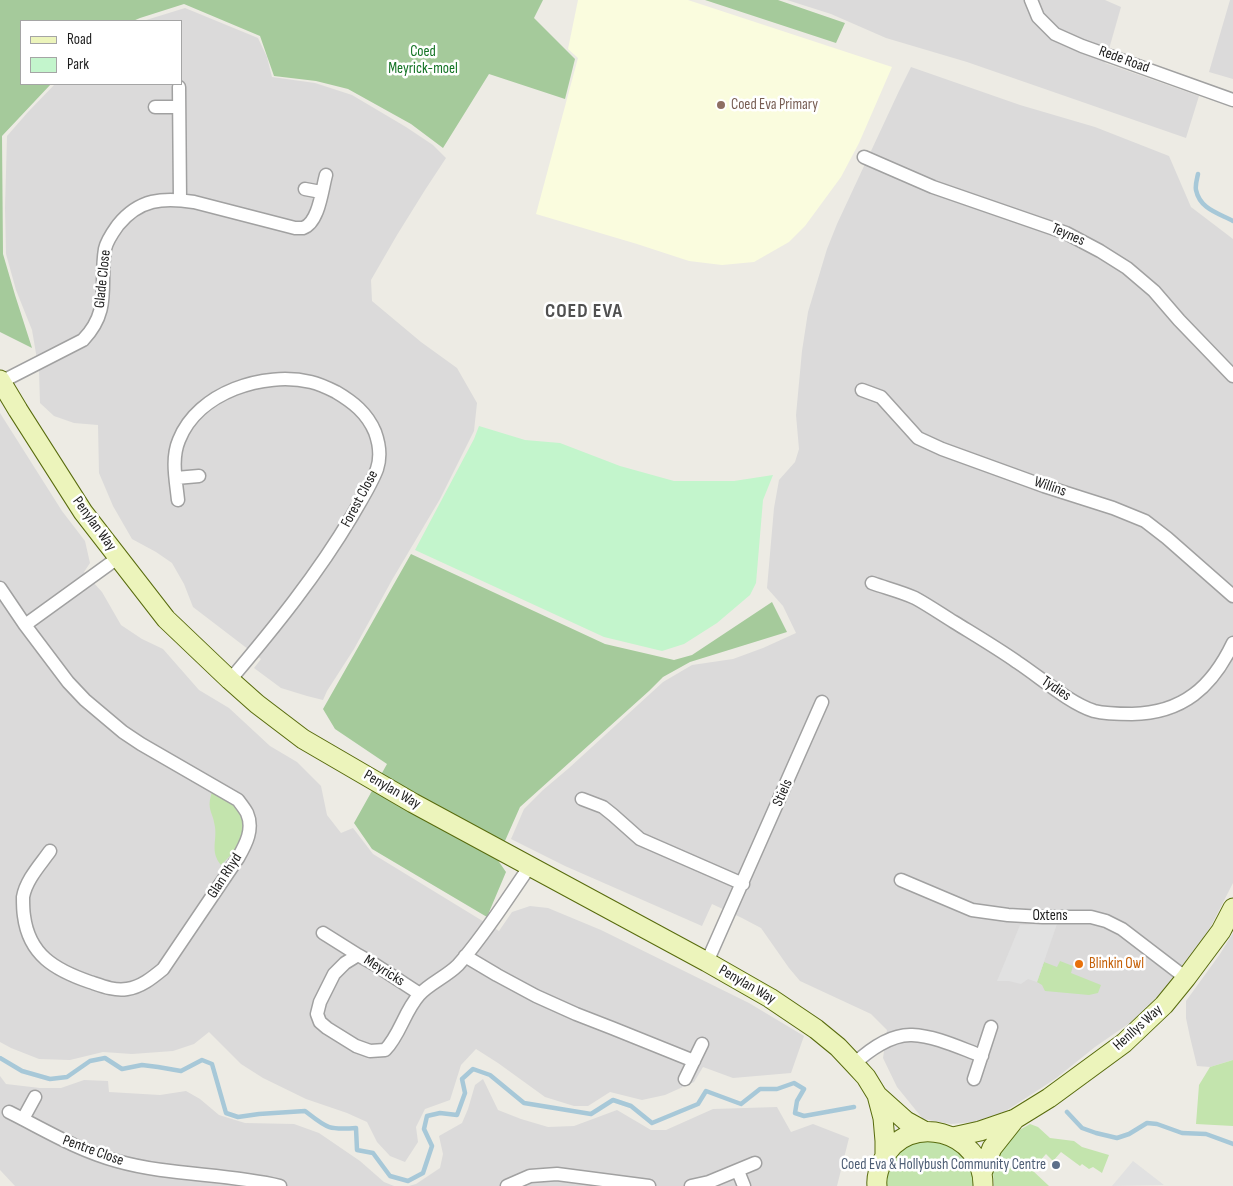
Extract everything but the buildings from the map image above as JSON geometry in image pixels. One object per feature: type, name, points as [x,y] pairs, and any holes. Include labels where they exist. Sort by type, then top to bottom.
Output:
[{"type":"street","name":"Rede Road","points":[[1031,0],[1038,17],[1055,34],[1082,46],[1233,100]]},
{"type":"street","points":[[179,87],[180,200]]},
{"type":"street","points":[[155,107],[179,107]]},
{"type":"street","name":"Teynes","points":[[864,157],[933,187],[1066,232],[1100,250],[1127,268],[1154,291],[1233,376]]},
{"type":"street","name":"Glade Close","points":[[1,381],[83,340],[91,332],[99,319],[102,306],[106,247],[112,232],[124,217],[138,206],[168,199],[180,200],[295,228],[304,228],[312,222],[316,213],[326,175]]},
{"type":"street","points":[[305,189],[322,192]]},
{"type":"street","name":"Forest Close","points":[[178,500],[174,465],[179,440],[188,424],[202,408],[238,387],[275,379],[311,382],[346,398],[361,410],[372,425],[378,439],[380,452],[378,468],[342,533],[273,629],[230,680]]},
{"type":"street","name":"Penylan Way","points":[[1,381],[83,512],[166,619],[230,680],[285,726],[413,803],[770,998],[816,1029],[838,1047],[866,1077],[877,1095],[906,1121],[926,1132]]},
{"type":"street","name":"Willins","points":[[862,390],[881,397],[918,438],[942,449],[1113,508],[1145,521],[1233,596]]},
{"type":"street","points":[[176,478],[199,476]]},
{"type":"street","points":[[25,626],[119,557]]},
{"type":"street","name":"Tydies","points":[[872,583],[921,602],[1018,663],[1074,702],[1094,711],[1114,715],[1155,712],[1189,699],[1202,689],[1214,675],[1225,660],[1233,643]]},
{"type":"street","name":"Glan Rhyd","points":[[0,588],[25,626],[68,682],[85,700],[123,732],[141,744],[238,800],[247,813],[250,828],[246,844],[238,858],[163,969],[140,985],[126,989],[111,989],[64,972],[38,952],[30,939],[25,925],[24,897],[28,883],[50,851]]},
{"type":"street","name":"Stiels","points":[[707,962],[822,702]]},
{"type":"street","points":[[582,799],[603,808],[640,839],[742,884]]},
{"type":"street","name":"Meyricks","points":[[420,994],[358,955],[345,963],[334,974],[320,1002],[317,1014],[320,1022],[327,1028],[356,1046],[370,1051],[384,1050],[391,1044],[411,1005],[430,985],[456,967],[487,928],[530,866]]},
{"type":"street","name":"Oxtens","points":[[901,880],[972,910],[1008,915],[1091,917],[1106,921],[1122,929],[1186,978]]},
{"type":"street","name":"Henllys Way","points":[[1016,1119],[1049,1098],[1124,1043],[1164,1005],[1206,953],[1221,931],[1233,908]]},
{"type":"street","points":[[323,933],[358,955]]},
{"type":"street","points":[[465,956],[536,996],[694,1061]]},
{"type":"street","points":[[974,1078],[991,1027]]},
{"type":"street","points":[[854,1064],[875,1047],[893,1038],[910,1035],[927,1037],[982,1056]]},
{"type":"street","points":[[685,1079],[702,1044]]},
{"type":"street","name":"Penylan Way","points":[[877,1095],[883,1118],[885,1157]]},
{"type":"street","points":[[23,1119],[36,1097]]},
{"type":"street","name":"Pentre Close","points":[[9,1112],[68,1144],[94,1154],[134,1165],[184,1173],[258,1181],[280,1186]]},
{"type":"street","points":[[953,1137],[980,1131],[1016,1119]]},
{"type":"street","points":[[983,1180],[992,1148],[1016,1119]]},
{"type":"street","points":[[875,1184],[880,1167],[891,1149],[907,1137],[926,1132],[944,1134],[963,1143],[978,1162],[983,1180]]},
{"type":"street","points":[[691,1186],[709,1182],[755,1163]]},
{"type":"street","points":[[738,1171],[744,1186]]},
{"type":"street","points":[[183,1186],[184,1173]]},
{"type":"street","points":[[507,1186],[530,1176],[557,1174],[649,1186]]},
{"type":"shaded area","name":"Coed Eva Primary","points":[[578,0],[688,0],[892,67],[859,143],[841,177],[805,226],[789,242],[754,262],[722,265],[689,261],[536,214],[578,58],[568,49]]},
{"type":"shaded area","points":[[787,0],[1105,0],[1121,7],[1105,63],[1199,96],[1186,138],[967,62],[886,38],[831,14]]},
{"type":"shaded area","points":[[1230,0],[1233,0],[1233,79],[1209,72]]},
{"type":"shaded area","points":[[185,8],[258,38],[267,57],[272,77],[315,83],[352,95],[433,145],[446,158],[371,280],[372,301],[421,342],[457,368],[477,403],[474,431],[440,499],[323,700],[281,688],[254,668],[261,659],[193,607],[184,584],[172,563],[132,539],[113,506],[99,473],[98,425],[74,423],[54,416],[40,403],[39,371],[32,330],[16,290],[6,254],[7,136],[54,85],[182,85],[182,20],[146,20]]},
{"type":"shaded area","points":[[911,67],[1020,105],[1095,127],[1169,156],[1191,207],[1233,239],[1233,883],[1211,926],[1191,957],[1159,996],[1134,1020],[1095,1047],[1055,1079],[995,1118],[951,1124],[923,1119],[897,1087],[883,1058],[887,1030],[871,1014],[800,981],[761,928],[712,904],[702,926],[565,866],[511,839],[524,809],[663,682],[692,665],[733,659],[796,633],[783,606],[767,588],[774,508],[779,480],[795,462],[799,449],[796,415],[808,312],[827,249],[837,224]]},
{"type":"shaded area","points":[[0,413],[62,511],[85,541],[90,563],[84,572],[102,592],[121,625],[142,639],[163,649],[199,690],[229,708],[270,746],[297,762],[321,786],[327,815],[341,833],[353,828],[373,854],[499,931],[512,912],[530,906],[548,908],[601,930],[749,1003],[804,1036],[791,1073],[733,1078],[703,1067],[694,1082],[665,1095],[642,1100],[610,1092],[588,1106],[574,1106],[545,1097],[476,1049],[461,1065],[450,1100],[425,1109],[416,1127],[418,1142],[405,1162],[390,1156],[377,1142],[367,1122],[306,1099],[263,1078],[241,1064],[209,1032],[194,1044],[173,1051],[132,1054],[103,1052],[70,1060],[39,1059],[0,1042]]},
{"type":"shaded area","points":[[1057,924],[1037,982],[1028,979],[1021,984],[997,981],[1020,925]]},
{"type":"shaded area","points":[[1233,933],[1233,1060],[1210,1067],[1197,1066],[1186,1018],[1186,1001]]},
{"type":"shaded area","points":[[0,1076],[6,1084],[40,1088],[61,1088],[84,1080],[108,1081],[109,1092],[160,1095],[186,1091],[200,1099],[219,1115],[245,1123],[294,1124],[319,1133],[360,1161],[384,1182],[394,1186],[15,1186],[0,1170]]},
{"type":"shaded area","points":[[483,1079],[498,1110],[548,1127],[574,1126],[617,1110],[651,1130],[666,1130],[713,1109],[777,1107],[791,1132],[813,1124],[849,1138],[837,1186],[409,1186],[416,1184],[440,1168],[443,1154],[439,1136],[462,1123],[475,1085]]},
{"type":"shaded area","points":[[1133,1161],[1164,1185],[1112,1186]]},
{"type":"green space","name":"Coed Meyrick-moel","points":[[0,0],[543,0],[534,18],[575,59],[565,99],[489,74],[443,148],[411,124],[348,89],[316,81],[274,76],[260,36],[184,4],[135,20],[20,20],[20,85],[50,85],[2,136],[3,254],[32,348],[0,332]]},
{"type":"green space","points":[[705,0],[778,0],[845,23],[836,43]]},
{"type":"green space","points":[[479,426],[525,440],[560,443],[620,466],[674,481],[734,481],[773,475],[763,500],[756,583],[750,595],[717,623],[684,644],[662,651],[604,637],[415,550],[474,439]]},
{"type":"green space","points":[[411,554],[605,644],[674,660],[692,655],[772,602],[787,632],[690,662],[663,677],[520,807],[497,859],[506,872],[487,917],[372,849],[354,823],[387,764],[335,729],[323,709]]},
{"type":"green space","points":[[212,792],[226,796],[232,801],[241,815],[244,829],[241,840],[221,865],[215,851],[215,827],[210,807]]},
{"type":"green space","points":[[1060,961],[1073,966],[1071,973],[1101,985],[1098,993],[1089,995],[1045,991],[1042,985],[1037,982],[1044,962],[1057,967]]},
{"type":"green space","points":[[1233,1060],[1233,1126],[1196,1124],[1199,1085],[1210,1067]]},
{"type":"green space","points":[[1030,1124],[1038,1127],[1050,1138],[1074,1141],[1082,1147],[1109,1155],[1102,1173],[1093,1167],[1089,1169],[1082,1164],[1080,1166],[1061,1152],[1053,1161],[1046,1154],[1032,1170],[1049,1186],[994,1186],[993,1172],[995,1159],[1011,1135]]},
{"type":"green space","points":[[924,1142],[949,1144],[970,1161],[977,1186],[881,1186],[893,1155],[911,1144]]},
{"type":"waterway","points":[[1198,174],[1196,188],[1201,202],[1210,210],[1233,221]]},
{"type":"waterway","points":[[0,1058],[22,1071],[50,1079],[67,1077],[90,1061],[105,1058],[122,1069],[142,1065],[181,1071],[202,1060],[212,1064],[226,1113],[238,1117],[305,1111],[328,1127],[339,1129],[356,1128],[357,1150],[373,1153],[390,1176],[408,1181],[423,1173],[432,1146],[424,1129],[427,1116],[440,1113],[457,1115],[465,1093],[462,1079],[473,1069],[490,1075],[524,1103],[591,1114],[613,1100],[631,1106],[652,1123],[698,1104],[706,1091],[741,1104],[760,1089],[777,1089],[794,1083],[804,1089],[797,1101],[795,1113],[804,1116],[854,1107]]},
{"type":"waterway","points":[[1067,1112],[1082,1128],[1117,1138],[1129,1134],[1147,1123],[1157,1124],[1182,1133],[1206,1134],[1233,1144]]},
{"type":"place","name":"Coed Eva Primary","points":[[721,105]]},
{"type":"place","name":"Blinkin Owl","points":[[1079,964]]},
{"type":"place","name":"Coed Eva & Hollybush Community Centre","points":[[1056,1165]]},
{"type":"district","name":"COED EVA","points":[[584,312]]}]
